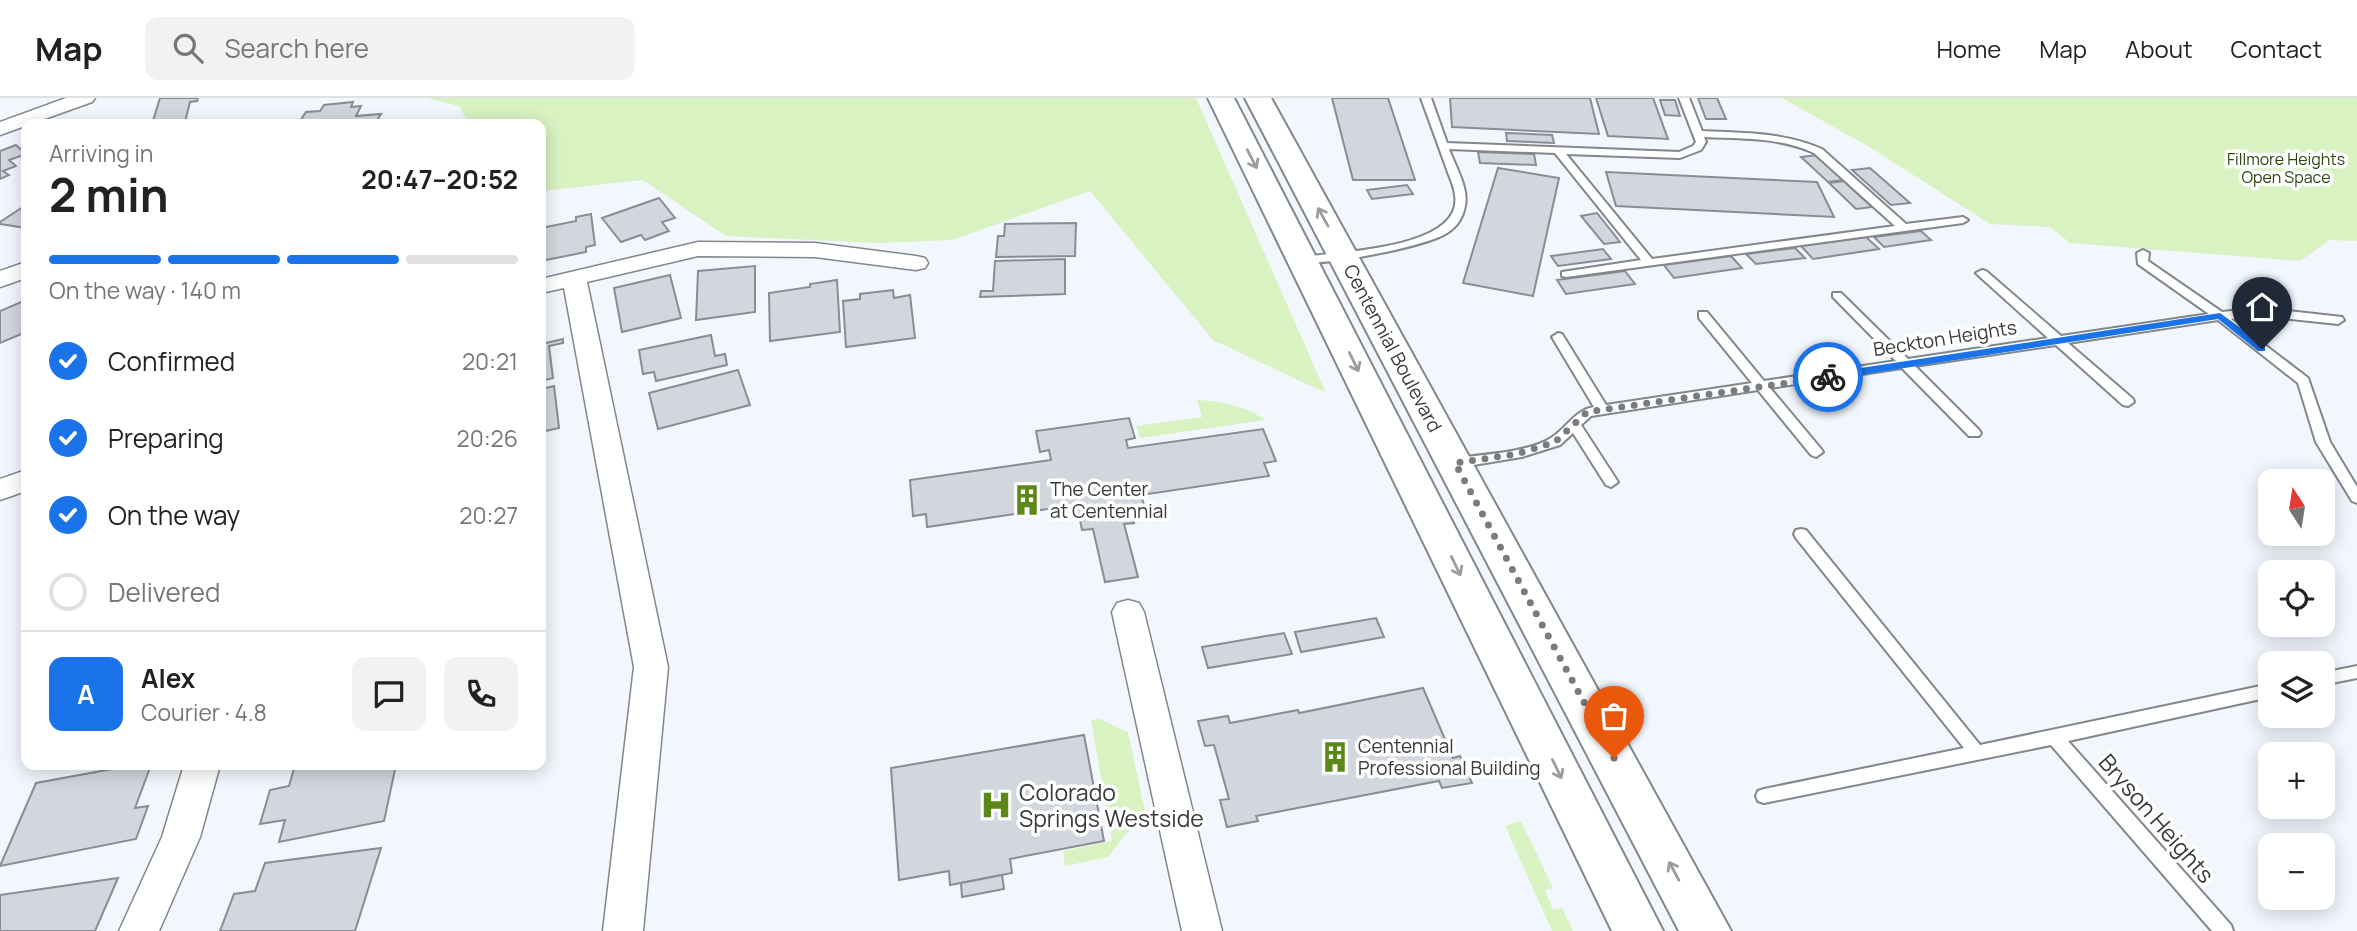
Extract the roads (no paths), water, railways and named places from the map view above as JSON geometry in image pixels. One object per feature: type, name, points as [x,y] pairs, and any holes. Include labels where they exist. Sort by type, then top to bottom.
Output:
[{"type":"main road","name":"Centennial Boulevard","points":[[1221,98],[1637,931]]},
{"type":"main road","name":"Centennial Boulevard","points":[[1258,98],[1706,931]]},
{"type":"street","points":[[27,119],[85,98]]},
{"type":"street","points":[[0,129],[21,121]]},
{"type":"street","points":[[546,285],[698,249],[815,250],[916,263]]},
{"type":"street","points":[[0,280],[21,271]]},
{"type":"street","points":[[574,278],[651,667],[623,931]]},
{"type":"street","points":[[0,491],[21,482]]},
{"type":"street","points":[[1128,612],[1202,931]]},
{"type":"street","points":[[139,931],[181,837],[201,770]]},
{"type":"lane","points":[[1303,260],[1425,239],[1444,230],[1452,222],[1460,209],[1461,196],[1426,98]]},
{"type":"lane","points":[[1443,146],[1680,155],[1697,148],[1701,142],[1684,98]]},
{"type":"lane","points":[[1698,134],[1774,138],[1804,143],[1818,150],[1904,228]]},
{"type":"lane","points":[[1558,151],[1649,262]]},
{"type":"lane","points":[[1566,274],[1963,220]]},
{"type":"lane","points":[[2143,253],[2142,262],[2220,316],[2304,382],[2323,442],[2357,498]]},
{"type":"lane","points":[[1982,273],[2128,401]]},
{"type":"lane","points":[[1837,295],[1974,433]]},
{"type":"lane","name":"Beckton Heights","points":[[1455,463],[1530,450],[1555,442],[1587,412],[2220,316],[2260,312],[2338,320]]},
{"type":"lane","points":[[1703,315],[1816,453]]},
{"type":"lane","points":[[1558,337],[1603,410]]},
{"type":"lane","points":[[1574,424],[1611,482]]},
{"type":"lane","points":[[1801,534],[1977,753]]},
{"type":"lane","points":[[2335,676],[2357,672]]},
{"type":"lane","points":[[1764,796],[2258,693]]},
{"type":"lane","name":"Bryson Heights","points":[[2054,737],[2224,931]]},
{"type":"place","name":"The Center at Centennial","points":[[1027,500]]},
{"type":"place","name":"Centennial Professional Building","points":[[1335,757]]},
{"type":"place","name":"Colorado Springs Westside","points":[[996,805]]},
{"type":"park label","name":"Fillmore Heights Open Space","points":[[2286,168]]}]
